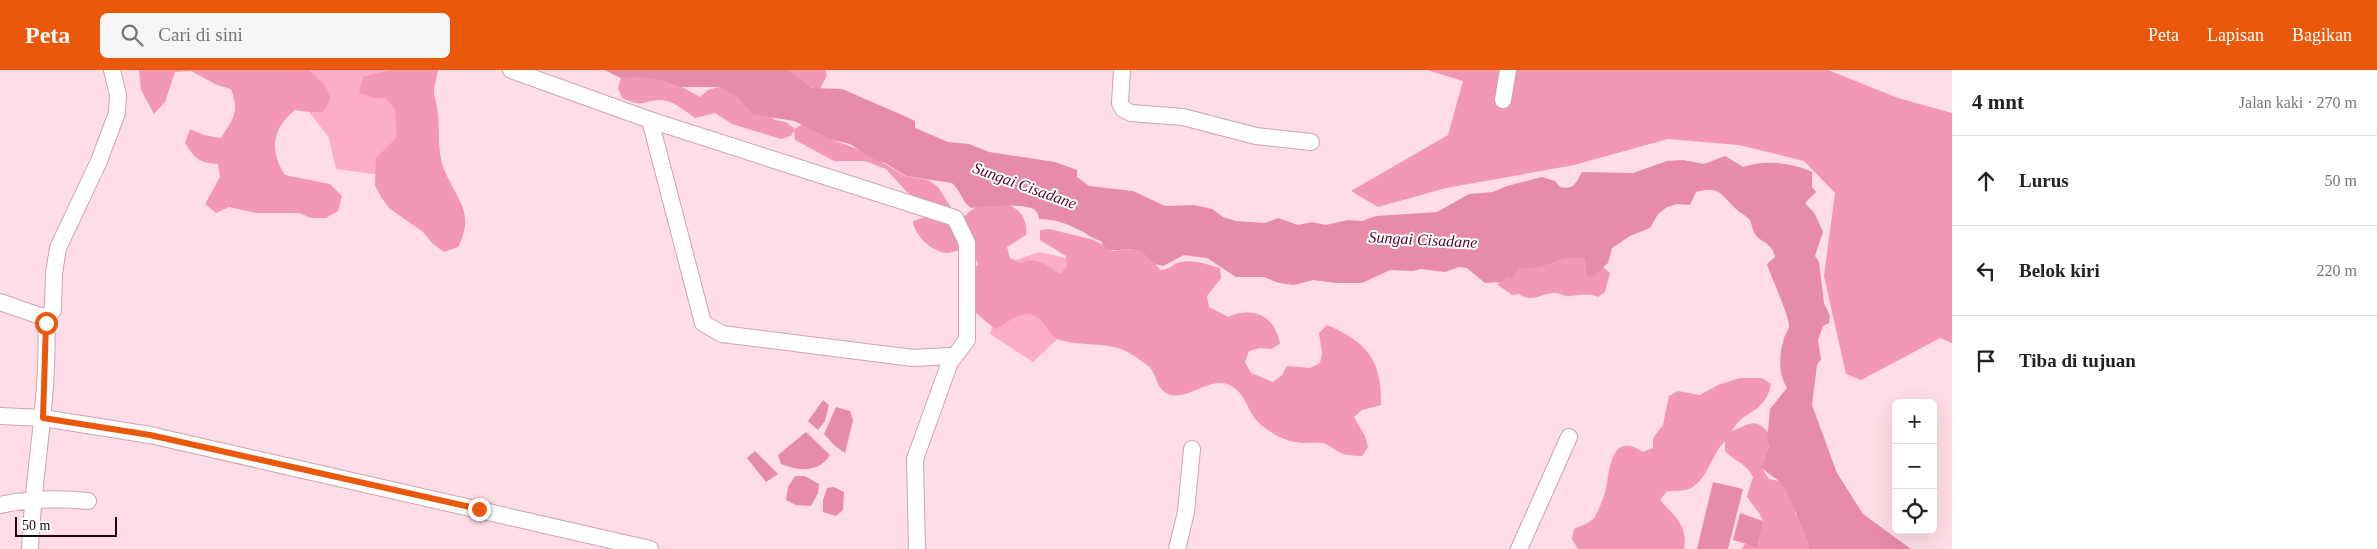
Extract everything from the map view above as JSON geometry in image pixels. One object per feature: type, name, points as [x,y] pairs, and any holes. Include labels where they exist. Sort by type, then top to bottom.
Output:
[{"type":"street","points":[[30,549],[32,501],[43,418],[46,318],[53,310],[54,273],[58,248],[99,161],[117,113],[118,95],[112,70]]},
{"type":"street","points":[[511,70],[650,120],[955,218],[966,243],[966,340],[950,362],[915,459],[917,549]]},
{"type":"street","points":[[1122,70],[1120,103],[1123,110],[1132,113],[1183,117],[1256,136],[1311,142]]},
{"type":"street","points":[[1503,100],[1508,70]]},
{"type":"street","points":[[650,120],[703,323],[722,334],[914,358],[948,356],[950,362]]},
{"type":"street","points":[[0,302],[46,318]]},
{"type":"street","points":[[0,416],[43,418],[159,437],[650,549]]},
{"type":"street","points":[[1519,549],[1569,437]]},
{"type":"street","points":[[1177,549],[1186,512],[1192,449]]},
{"type":"street","points":[[0,505],[65,499],[88,501]]},
{"type":"shaded area","points":[[139,70],[309,70],[323,83],[331,98],[323,112],[295,110],[287,117],[281,124],[275,140],[275,149],[285,175],[330,184],[342,196],[338,211],[326,218],[311,218],[299,213],[256,213],[229,207],[216,213],[205,204],[220,177],[218,164],[207,163],[198,159],[185,143],[190,129],[204,135],[221,138],[234,115],[235,104],[231,89],[217,85],[191,71],[175,72],[165,102],[154,114],[141,90]]},
{"type":"shaded area","points":[[266,70],[409,70],[412,179],[336,169],[329,138],[301,101]]},
{"type":"shaded area","points":[[390,70],[438,70],[434,93],[437,104],[440,154],[444,169],[465,215],[463,235],[458,247],[444,252],[432,243],[423,232],[389,208],[375,185],[376,158],[397,137],[395,109],[386,98],[373,98],[359,92],[363,77]]},
{"type":"shaded area","points":[[788,70],[825,70],[827,75],[820,89],[813,88],[800,81]]},
{"type":"shaded area","points":[[1427,70],[1828,70],[1898,98],[1952,113],[1952,343],[1940,338],[1861,380],[1846,374],[1824,276],[1835,193],[1804,161],[1739,145],[1668,139],[1574,165],[1446,188],[1378,207],[1351,191],[1448,135],[1463,81]]},
{"type":"shaded area","points":[[629,73],[671,81],[700,97],[708,90],[719,87],[758,106],[775,120],[786,122],[795,129],[804,123],[833,140],[865,152],[905,176],[928,180],[938,187],[954,212],[965,216],[973,209],[983,205],[994,203],[1013,207],[1021,214],[1025,223],[1026,235],[1007,247],[1010,258],[1021,263],[1037,261],[1060,274],[1067,267],[1066,256],[1040,240],[1040,230],[1049,229],[1094,240],[1113,251],[1135,249],[1147,251],[1160,270],[1186,261],[1220,268],[1221,278],[1207,296],[1209,307],[1228,317],[1246,313],[1255,313],[1262,316],[1273,326],[1280,344],[1271,349],[1260,348],[1249,351],[1245,362],[1251,373],[1273,382],[1282,375],[1287,366],[1310,368],[1320,363],[1322,353],[1319,333],[1327,325],[1352,338],[1369,354],[1379,376],[1381,405],[1362,410],[1354,417],[1365,436],[1368,447],[1362,456],[1343,454],[1323,443],[1299,443],[1281,437],[1259,423],[1239,392],[1227,384],[1210,385],[1176,396],[1168,394],[1159,386],[1150,368],[1127,351],[1108,346],[1060,340],[1052,335],[1041,320],[1033,315],[1023,314],[995,329],[970,308],[964,281],[978,264],[974,254],[967,247],[949,253],[941,252],[925,242],[917,232],[913,221],[923,218],[931,210],[907,192],[886,169],[865,161],[834,161],[795,140],[794,130],[791,136],[781,139],[732,124],[715,113],[695,118],[679,106],[665,100],[642,103],[629,101],[622,98],[618,88],[621,78]]},
{"type":"shaded area","points":[[1039,252],[1074,260],[1064,333],[1033,362],[990,334],[1011,262]]},
{"type":"shaded area","points":[[1573,253],[1603,267],[1610,273],[1605,292],[1598,297],[1586,294],[1566,296],[1551,293],[1529,298],[1519,294],[1512,295],[1498,285],[1500,278],[1528,264],[1564,258]]},
{"type":"shaded area","points":[[1740,378],[1762,378],[1771,384],[1764,401],[1742,419],[1732,431],[1756,424],[1764,428],[1769,434],[1767,441],[1769,446],[1763,470],[1769,479],[1779,481],[1790,497],[1795,514],[1807,529],[1810,539],[1809,549],[1742,549],[1745,544],[1755,540],[1763,521],[1747,496],[1753,477],[1747,468],[1725,451],[1725,441],[1699,482],[1686,490],[1667,491],[1660,500],[1682,527],[1685,541],[1684,549],[1578,549],[1572,539],[1574,529],[1590,521],[1596,515],[1605,492],[1611,463],[1618,449],[1624,446],[1643,452],[1653,448],[1653,438],[1663,425],[1669,396],[1678,391],[1700,395],[1718,385]]},
{"type":"water","name":"Sungai Cisadane","points":[[604,70],[788,70],[812,88],[842,89],[915,121],[915,128],[948,142],[969,144],[989,152],[1055,162],[1077,170],[1077,177],[1089,186],[1133,191],[1165,206],[1194,205],[1212,209],[1223,217],[1236,221],[1265,223],[1278,218],[1298,225],[1312,222],[1326,225],[1348,220],[1362,221],[1376,216],[1437,212],[1469,194],[1493,192],[1507,186],[1542,177],[1555,181],[1560,187],[1565,188],[1572,186],[1582,172],[1633,173],[1667,161],[1683,160],[1704,164],[1725,156],[1743,167],[1760,163],[1796,166],[1812,172],[1812,187],[1816,192],[1805,203],[1815,214],[1823,232],[1815,256],[1819,262],[1824,303],[1830,316],[1829,323],[1823,326],[1818,340],[1821,359],[1817,365],[1812,405],[1837,473],[1863,514],[1911,549],[1809,549],[1809,543],[1786,491],[1779,481],[1760,467],[1764,463],[1769,446],[1767,441],[1770,409],[1787,388],[1782,376],[1780,357],[1789,322],[1767,264],[1775,257],[1774,252],[1757,237],[1749,219],[1715,191],[1704,190],[1696,192],[1690,205],[1677,204],[1667,207],[1658,214],[1650,228],[1630,236],[1612,248],[1608,263],[1592,277],[1587,276],[1585,259],[1572,257],[1539,267],[1518,269],[1512,278],[1507,277],[1502,282],[1485,283],[1467,268],[1459,267],[1445,272],[1421,269],[1413,271],[1390,270],[1362,283],[1336,283],[1313,280],[1294,285],[1279,283],[1264,277],[1236,277],[1207,258],[1184,255],[1163,266],[1159,265],[1152,262],[1140,251],[1108,249],[1101,241],[1069,225],[1039,219],[1036,212],[1031,208],[1005,206],[971,208],[952,183],[906,176],[885,163],[871,158],[850,144],[833,140],[794,121],[752,114],[738,97],[719,87],[680,87],[664,81],[641,77],[621,78]]},
{"type":"water","points":[[823,400],[829,405],[825,421],[818,430],[808,421]]},
{"type":"water","points":[[836,407],[850,411],[853,420],[845,453],[824,434]]},
{"type":"water","points":[[806,432],[830,455],[825,461],[814,468],[802,469],[781,464],[778,455]]},
{"type":"water","points":[[755,451],[778,474],[766,482],[747,458]]},
{"type":"water","points":[[795,476],[805,476],[819,484],[818,493],[811,506],[796,505],[786,500],[788,487]]},
{"type":"water","points":[[1713,482],[1743,489],[1728,549],[1697,549]]},
{"type":"water","points":[[834,487],[844,492],[843,510],[836,516],[823,512],[823,500],[827,488]]},
{"type":"water","points":[[1740,513],[1763,521],[1757,547],[1733,540]]},
{"type":"route","points":[[46,323],[43,418],[91,424],[150,435],[479,509]]}]
